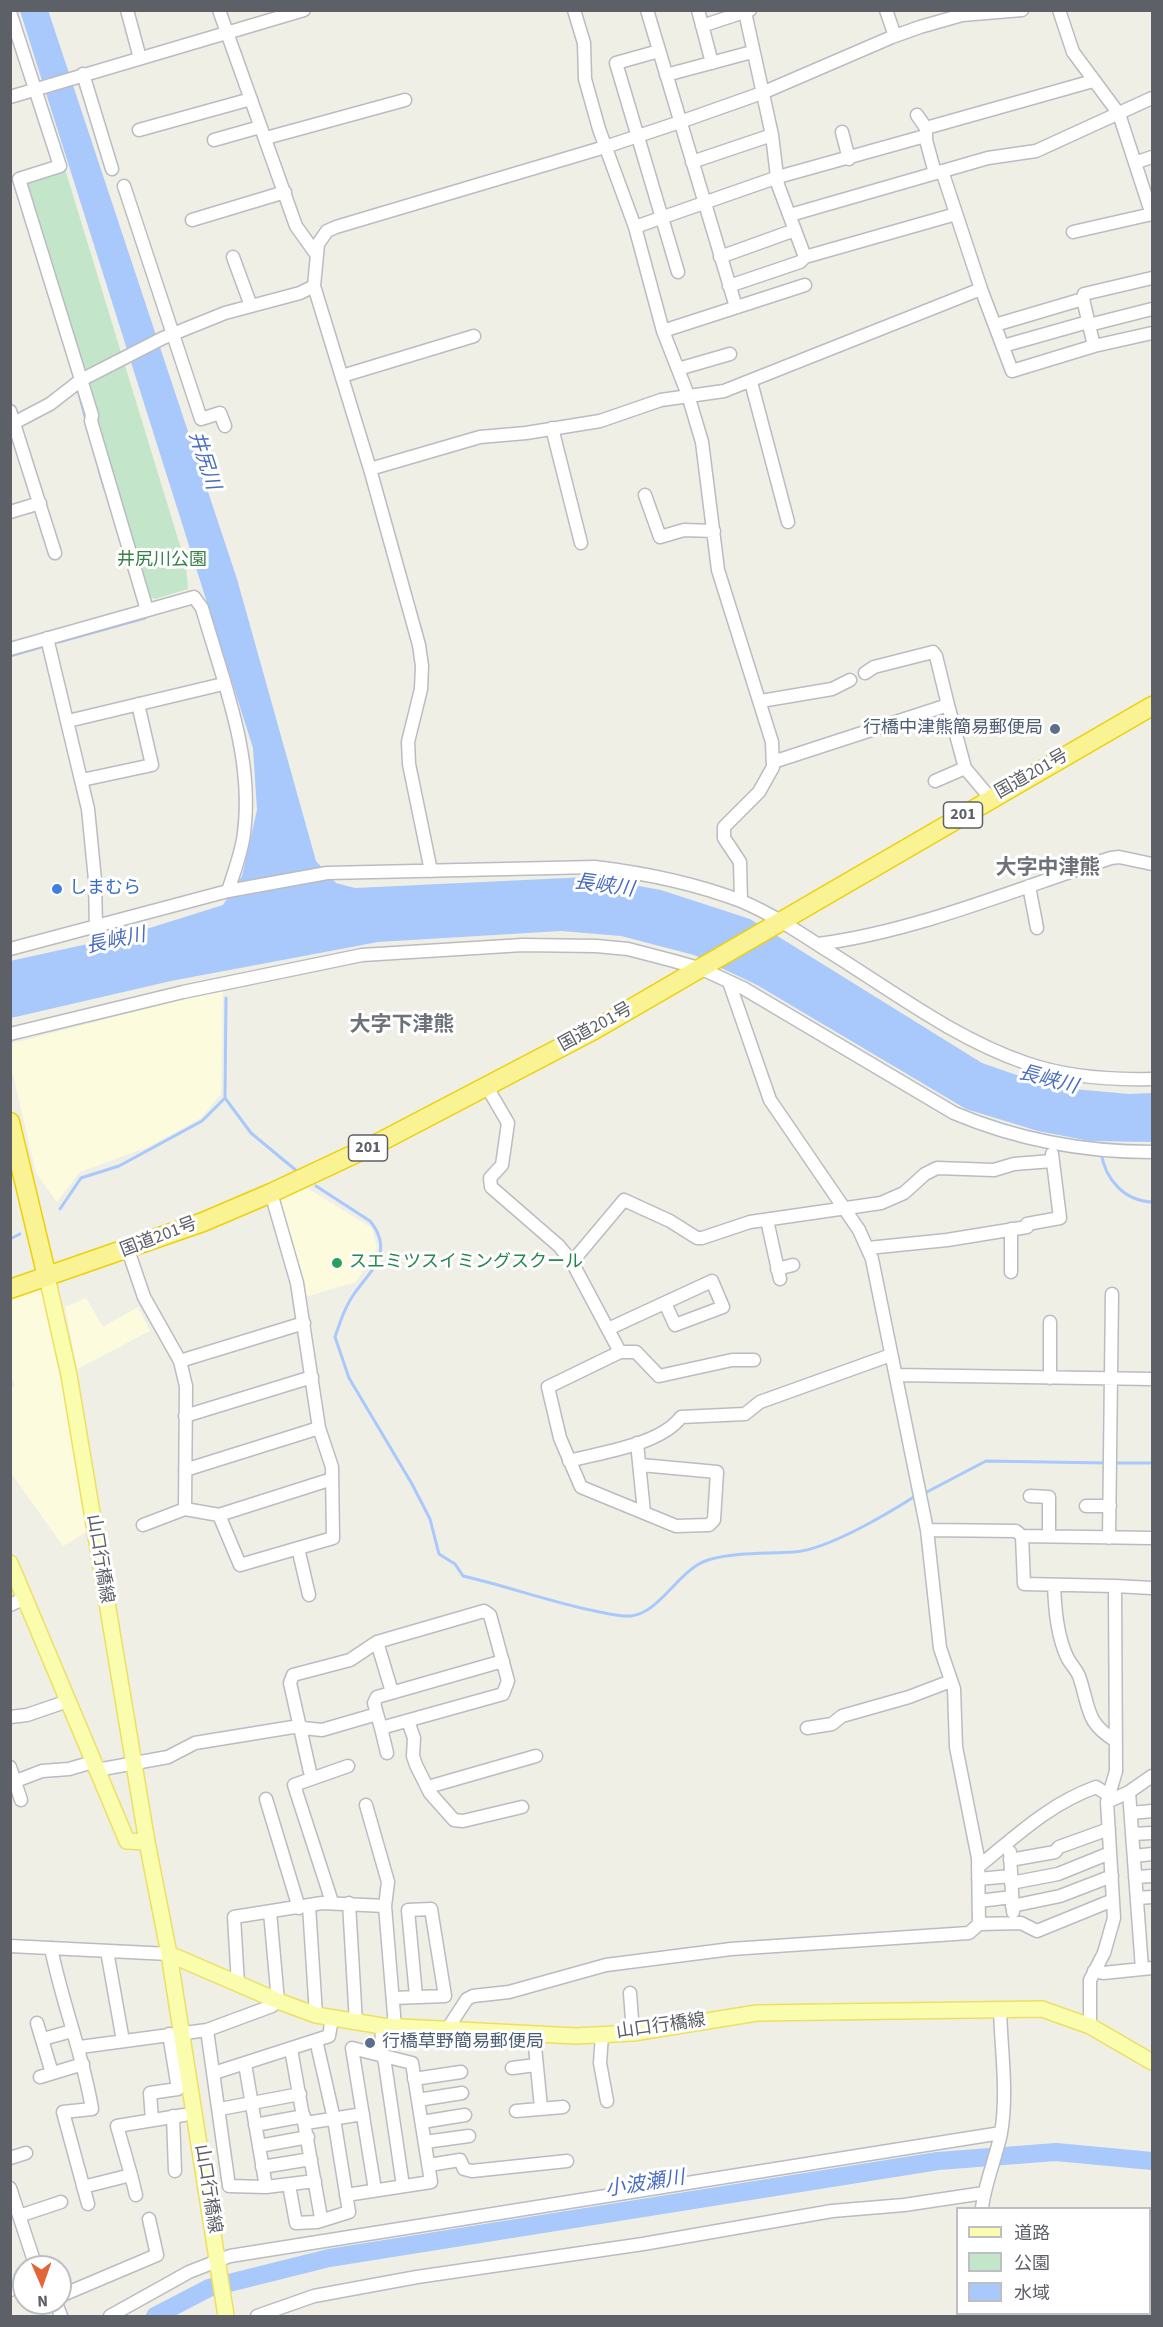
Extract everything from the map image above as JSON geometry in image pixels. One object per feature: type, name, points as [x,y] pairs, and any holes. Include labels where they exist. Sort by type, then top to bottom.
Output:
[{"type":"highway","name":"国道201号","points":[[10,1289],[128,1250],[271,1193],[487,1088],[704,967],[1152,706]]},
{"type":"highway","points":[[10,1122],[47,1277]]},
{"type":"main road","name":"山口行橋線","points":[[47,1277],[69,1375],[147,1842],[169,1954],[175,2034],[219,2264],[226,2316]]},
{"type":"main road","points":[[10,1563],[126,1841],[147,1842]]},
{"type":"main road","name":"山口行橋線","points":[[169,1954],[278,2001],[316,2014],[388,2027],[534,2036],[602,2035],[633,2033],[757,2013],[1042,2009],[1090,2026],[1152,2062]]},
{"type":"street","points":[[127,10],[140,57]]},
{"type":"street","points":[[219,10],[296,226],[316,254]]},
{"type":"street","points":[[10,97],[304,10]]},
{"type":"street","points":[[574,10],[584,43],[585,79],[605,147],[635,227],[663,331],[688,395],[702,442],[723,588],[761,701],[772,742],[773,766],[752,801],[724,828],[723,838],[740,862],[741,901]]},
{"type":"street","points":[[647,10],[736,307]]},
{"type":"street","points":[[698,10],[712,63]]},
{"type":"street","points":[[886,10],[895,36]]},
{"type":"street","points":[[431,871],[409,764],[408,742],[419,704],[422,666],[370,469],[314,286],[316,254],[322,237],[336,226],[605,147],[680,122],[762,93],[895,36],[962,15],[1022,10]]},
{"type":"street","points":[[1059,10],[1073,52],[1119,114],[1137,162],[1152,215],[1073,232]]},
{"type":"street","points":[[702,26],[747,11],[752,52],[772,135],[778,185],[805,257]]},
{"type":"street","points":[[10,12],[60,166],[15,180],[81,380],[147,610]]},
{"type":"street","points":[[659,51],[616,63],[636,137],[678,272]]},
{"type":"street","points":[[666,75],[752,52]]},
{"type":"street","points":[[81,75],[112,169]]},
{"type":"street","points":[[635,227],[778,177],[849,159],[926,132],[1093,81]]},
{"type":"street","points":[[790,215],[988,158],[1036,151],[1152,98]]},
{"type":"street","points":[[139,130],[250,99]]},
{"type":"street","points":[[214,140],[263,133],[405,100]]},
{"type":"street","points":[[917,116],[926,132],[1012,371],[1094,346],[1152,333]]},
{"type":"street","points":[[842,132],[849,159]]},
{"type":"street","points":[[692,162],[772,135]]},
{"type":"street","points":[[1137,162],[1152,157]]},
{"type":"street","points":[[124,186],[169,336],[201,419],[220,413],[225,426]]},
{"type":"street","points":[[192,220],[285,192]]},
{"type":"street","points":[[729,285],[800,262],[805,257],[956,214]]},
{"type":"street","points":[[720,256],[795,230]]},
{"type":"street","points":[[233,257],[251,306]]},
{"type":"street","points":[[1094,346],[1083,299],[1084,294],[1152,278]]},
{"type":"street","points":[[663,331],[805,285]]},
{"type":"street","points":[[55,553],[12,420],[50,404],[81,380],[169,336],[225,313],[314,286]]},
{"type":"street","points":[[370,469],[480,437],[617,417],[661,400],[724,391],[981,289]]},
{"type":"street","points":[[994,325],[1083,299]]},
{"type":"street","points":[[1003,346],[1152,309]]},
{"type":"street","points":[[342,376],[474,336]]},
{"type":"street","points":[[678,369],[730,354]]},
{"type":"street","points":[[751,382],[788,522]]},
{"type":"street","points":[[552,428],[581,543]]},
{"type":"street","points":[[645,495],[660,537],[684,530],[714,531]]},
{"type":"street","points":[[10,512],[40,503]]},
{"type":"street","points":[[12,645],[47,638],[194,597],[202,608],[244,752],[247,800],[244,836],[228,891]]},
{"type":"street","points":[[47,638],[82,780],[95,880],[96,928]]},
{"type":"street","points":[[865,673],[874,667],[933,652],[936,656],[965,768],[991,800]]},
{"type":"street","points":[[761,701],[822,691],[850,680]]},
{"type":"street","points":[[68,721],[223,684]]},
{"type":"street","points":[[82,780],[152,765],[138,704]]},
{"type":"street","points":[[773,762],[948,705]]},
{"type":"street","points":[[935,781],[965,768]]},
{"type":"street","points":[[818,944],[852,940],[1112,858],[1119,857],[1152,864]]},
{"type":"street","points":[[10,949],[96,928],[228,891],[327,873],[595,867],[680,882],[741,901],[818,944],[941,1022],[1007,1056],[1028,1064],[1120,1080],[1152,1079]]},
{"type":"street","points":[[1029,886],[1037,928]]},
{"type":"street","points":[[10,1034],[183,993],[362,956],[434,949],[569,944],[628,949],[704,967],[954,1113],[988,1128],[1053,1144],[1112,1152],[1152,1152]]},
{"type":"street","points":[[729,982],[770,1100],[844,1207],[868,1248],[927,1530],[940,1648],[951,1681],[956,1747],[978,1873],[979,1924]]},
{"type":"street","points":[[487,1088],[507,1123],[502,1165],[490,1178],[491,1187],[559,1246],[572,1262],[620,1352]]},
{"type":"street","points":[[868,1248],[947,1240],[1060,1218],[1052,1161],[1053,1144]]},
{"type":"street","points":[[572,1262],[624,1200],[670,1221],[697,1238],[766,1220],[844,1207],[872,1205],[892,1199],[936,1168],[994,1170],[1014,1164],[1052,1161]]},
{"type":"street","points":[[219,1515],[240,1565],[333,1538],[332,1467],[320,1428],[304,1323],[290,1253],[271,1193]]},
{"type":"street","points":[[766,1220],[778,1274],[793,1265]]},
{"type":"street","points":[[1011,1229],[1011,1272]]},
{"type":"street","points":[[128,1250],[144,1297],[180,1361],[186,1386],[185,1509]]},
{"type":"street","points":[[608,1329],[712,1281],[723,1307],[675,1325],[665,1303]]},
{"type":"street","points":[[1109,1538],[1112,1379],[1118,1321],[1112,1294]]},
{"type":"street","points":[[1050,1322],[1050,1378]]},
{"type":"street","points":[[180,1361],[304,1323]]},
{"type":"street","points":[[641,1465],[717,1472],[714,1520],[709,1525],[676,1526],[581,1487],[560,1438],[548,1387],[620,1352],[636,1352],[658,1376],[732,1360],[754,1360]]},
{"type":"street","points":[[569,1461],[637,1443],[666,1432],[681,1417],[745,1414],[760,1402],[891,1354]]},
{"type":"street","points":[[896,1375],[1152,1379]]},
{"type":"street","points":[[185,1416],[312,1377]]},
{"type":"street","points":[[185,1470],[320,1428]]},
{"type":"street","points":[[637,1443],[644,1512]]},
{"type":"street","points":[[143,1525],[185,1509],[219,1515],[332,1479]]},
{"type":"street","points":[[1030,1496],[1049,1497],[1049,1535]]},
{"type":"street","points":[[1086,1506],[1110,1506]]},
{"type":"street","points":[[927,1530],[1016,1531],[1022,1536],[1152,1538]]},
{"type":"street","points":[[1022,1536],[1024,1584],[1152,1587]]},
{"type":"street","points":[[298,1548],[309,1595]]},
{"type":"street","points":[[1054,1585],[1056,1611],[1063,1642],[1069,1660],[1080,1678],[1089,1716],[1099,1731],[1116,1741]]},
{"type":"street","points":[[1090,2026],[1090,1980],[1104,1953],[1114,1917],[1108,1799],[1116,1771],[1115,1587]]},
{"type":"street","points":[[10,1605],[25,1598]]},
{"type":"street","points":[[310,1772],[290,1678],[350,1660],[377,1642],[484,1611],[490,1615],[508,1681],[503,1694],[381,1728]]},
{"type":"street","points":[[377,1642],[392,1692]]},
{"type":"street","points":[[387,1753],[374,1703],[377,1697],[503,1661]]},
{"type":"street","points":[[807,1728],[832,1724],[842,1716],[900,1700],[951,1681]]},
{"type":"street","points":[[10,1717],[27,1715],[68,1701]]},
{"type":"street","points":[[16,1781],[42,1771],[134,1763],[168,1757],[195,1743],[300,1727],[322,1730],[377,1714]]},
{"type":"street","points":[[408,1721],[414,1738],[413,1756],[430,1793],[454,1820],[463,1821],[522,1807]]},
{"type":"street","points":[[428,1786],[536,1756]]},
{"type":"street","points":[[332,1902],[294,1785],[348,1766]]},
{"type":"street","points":[[10,1767],[21,1800]]},
{"type":"street","points":[[1108,1799],[1129,1792],[1152,1776]]},
{"type":"street","points":[[978,1873],[1010,1841],[1043,1813],[1073,1795],[1096,1787],[1108,1799]]},
{"type":"street","points":[[1094,1971],[1103,1973],[1147,1969],[1146,1940],[1138,1919],[1129,1792]]},
{"type":"street","points":[[266,1799],[304,1907],[316,2014]]},
{"type":"street","points":[[366,1805],[388,1882],[385,1906],[393,1998],[382,2057],[403,2186]]},
{"type":"street","points":[[1131,1813],[1152,1811]]},
{"type":"street","points":[[1010,1860],[1055,1852],[1059,1847],[1109,1829]]},
{"type":"street","points":[[1132,1834],[1152,1833]]},
{"type":"street","points":[[1010,1841],[1013,1922]]},
{"type":"street","points":[[978,1873],[1011,1880],[1058,1874],[1110,1853]]},
{"type":"street","points":[[1134,1856],[1152,1854]]},
{"type":"street","points":[[979,1901],[1012,1902],[1060,1896],[1112,1876]]},
{"type":"street","points":[[1135,1876],[1152,1876]]},
{"type":"street","points":[[1137,1898],[1152,1897]]},
{"type":"street","points":[[446,2031],[467,1999],[473,1996],[509,1992],[606,1965],[731,1949],[969,1933],[979,1924],[1013,1922],[1037,1931],[1113,1900]]},
{"type":"street","points":[[238,1984],[234,1917],[332,1902],[385,1906]]},
{"type":"street","points":[[349,1903],[356,2023]]},
{"type":"street","points":[[393,1998],[445,1996],[431,1909],[408,1910],[416,1996]]},
{"type":"street","points":[[80,2048],[207,2030],[272,2007],[278,2001],[270,1912]]},
{"type":"street","points":[[1138,1919],[1152,1918]]},
{"type":"street","points":[[10,1946],[169,1954]]},
{"type":"street","points":[[51,1948],[72,2031],[80,2048],[92,2109],[63,2112],[88,2204]]},
{"type":"street","points":[[107,1951],[123,2041]]},
{"type":"street","points":[[630,1993],[633,2033]]},
{"type":"street","points":[[982,2207],[1001,2133],[1003,2108],[1000,2008]]},
{"type":"street","points":[[214,2073],[329,2036],[332,2018]]},
{"type":"street","points":[[37,2023],[43,2039],[46,2075],[83,2064]]},
{"type":"street","points":[[207,2030],[229,2186],[266,2187],[315,2181]]},
{"type":"street","points":[[43,2039],[72,2031]]},
{"type":"street","points":[[152,2120],[150,2093],[178,2089],[175,2034]]},
{"type":"street","points":[[602,2035],[600,2063],[607,2101]]},
{"type":"street","points":[[534,2036],[541,2108]]},
{"type":"street","points":[[289,2185],[296,2223],[316,2222],[321,2218],[349,2212],[334,2119],[316,2040]]},
{"type":"street","points":[[346,2195],[431,2182],[412,2063],[352,2048],[375,2190]]},
{"type":"street","points":[[291,2049],[321,2218]]},
{"type":"street","points":[[245,2064],[266,2187]]},
{"type":"street","points":[[512,2068],[536,2065]]},
{"type":"street","points":[[414,2079],[461,2072]]},
{"type":"street","points":[[418,2100],[462,2092]]},
{"type":"street","points":[[219,2109],[300,2094]]},
{"type":"street","points":[[516,2111],[563,2107]]},
{"type":"street","points":[[255,2125],[334,2119],[363,2114]]},
{"type":"street","points":[[422,2122],[465,2115]]},
{"type":"street","points":[[136,2195],[117,2126],[179,2116],[175,2170]]},
{"type":"street","points":[[110,2316],[189,2272],[269,2248],[1001,2133]]},
{"type":"street","points":[[425,2142],[469,2136]]},
{"type":"street","points":[[259,2146],[308,2137]]},
{"type":"street","points":[[10,2158],[26,2153]]},
{"type":"street","points":[[262,2167],[311,2158]]},
{"type":"street","points":[[429,2165],[460,2160],[464,2169],[472,2171],[567,2161]]},
{"type":"street","points":[[83,2187],[131,2175]]},
{"type":"street","points":[[10,2188],[32,2255]]},
{"type":"street","points":[[257,2316],[314,2296],[417,2277],[643,2244],[832,2211],[904,2205],[984,2193]]},
{"type":"street","points":[[20,2216],[61,2202]]},
{"type":"street","points":[[72,2291],[157,2255],[149,2219]]},
{"type":"shaded area","points":[[223,989],[221,1094],[201,1118],[150,1146],[80,1172],[57,1202],[36,1173],[11,1066],[10,1044]]},
{"type":"shaded area","points":[[307,1188],[372,1228],[377,1248],[356,1282],[305,1297],[277,1198]]},
{"type":"shaded area","points":[[47,1277],[93,1528],[63,1546],[11,1473],[11,1388],[15,1386],[11,1376],[11,1289]]},
{"type":"shaded area","points":[[86,1298],[103,1327],[138,1307],[150,1331],[77,1369],[65,1307]]},
{"type":"green space","name":"井尻川公園","points":[[65,169],[186,565],[188,589],[155,599],[150,597],[81,362],[25,186],[28,181]]},
{"type":"water","name":"長峡川","points":[[48,10],[237,579],[316,861],[336,883],[355,888],[588,877],[661,890],[750,919],[982,1063],[1051,1087],[1129,1094],[1152,1093],[1152,1142],[1090,1141],[1038,1131],[966,1109],[757,985],[694,955],[621,936],[561,931],[378,942],[171,981],[11,1018],[10,961],[124,936],[223,905],[242,876],[257,810],[253,748],[20,11]]},
{"type":"waterway","points":[[77,386],[86,420]]},
{"type":"waterway","points":[[99,470],[105,490]]},
{"type":"waterway","points":[[59,642],[145,618],[143,614]]},
{"type":"waterway","points":[[10,656],[41,647]]},
{"type":"waterway","points":[[226,998],[225,1098],[251,1133],[298,1172]]},
{"type":"waterway","points":[[60,1209],[81,1178],[119,1166],[202,1121],[225,1098]]},
{"type":"waterway","points":[[1101,1152],[1107,1171],[1118,1187],[1133,1198],[1152,1202]]},
{"type":"waterway","points":[[316,1186],[370,1221],[377,1232],[380,1242],[378,1260],[348,1304],[335,1337],[349,1378],[412,1484],[430,1519],[439,1554],[455,1564],[463,1576],[578,1607],[613,1615],[631,1616],[651,1607],[688,1572],[708,1560],[740,1554],[808,1550],[857,1530],[917,1495]]},
{"type":"waterway","points":[[10,1239],[20,1234]]},
{"type":"waterway","points":[[923,1494],[986,1461],[1106,1463]]},
{"type":"waterway","points":[[1112,1463],[1152,1463]]},
{"type":"waterway","name":"小波瀬川","points":[[155,2316],[209,2288],[329,2258],[938,2161],[1056,2152],[1152,2161]]},
{"type":"place","name":"行橋中津熊簡易郵便局","points":[[1055,729]]},
{"type":"place","name":"しまむら","points":[[57,889]]},
{"type":"place","name":"スエミツスイミングスクール","points":[[337,1263]]},
{"type":"place","name":"行橋草野簡易郵便局","points":[[370,2043]]},
{"type":"district","name":"大字中津熊","points":[[1048,869]]},
{"type":"district","name":"大字下津熊","points":[[402,1026]]},
{"type":"water label","name":"井尻川","points":[[203,461]]}]
